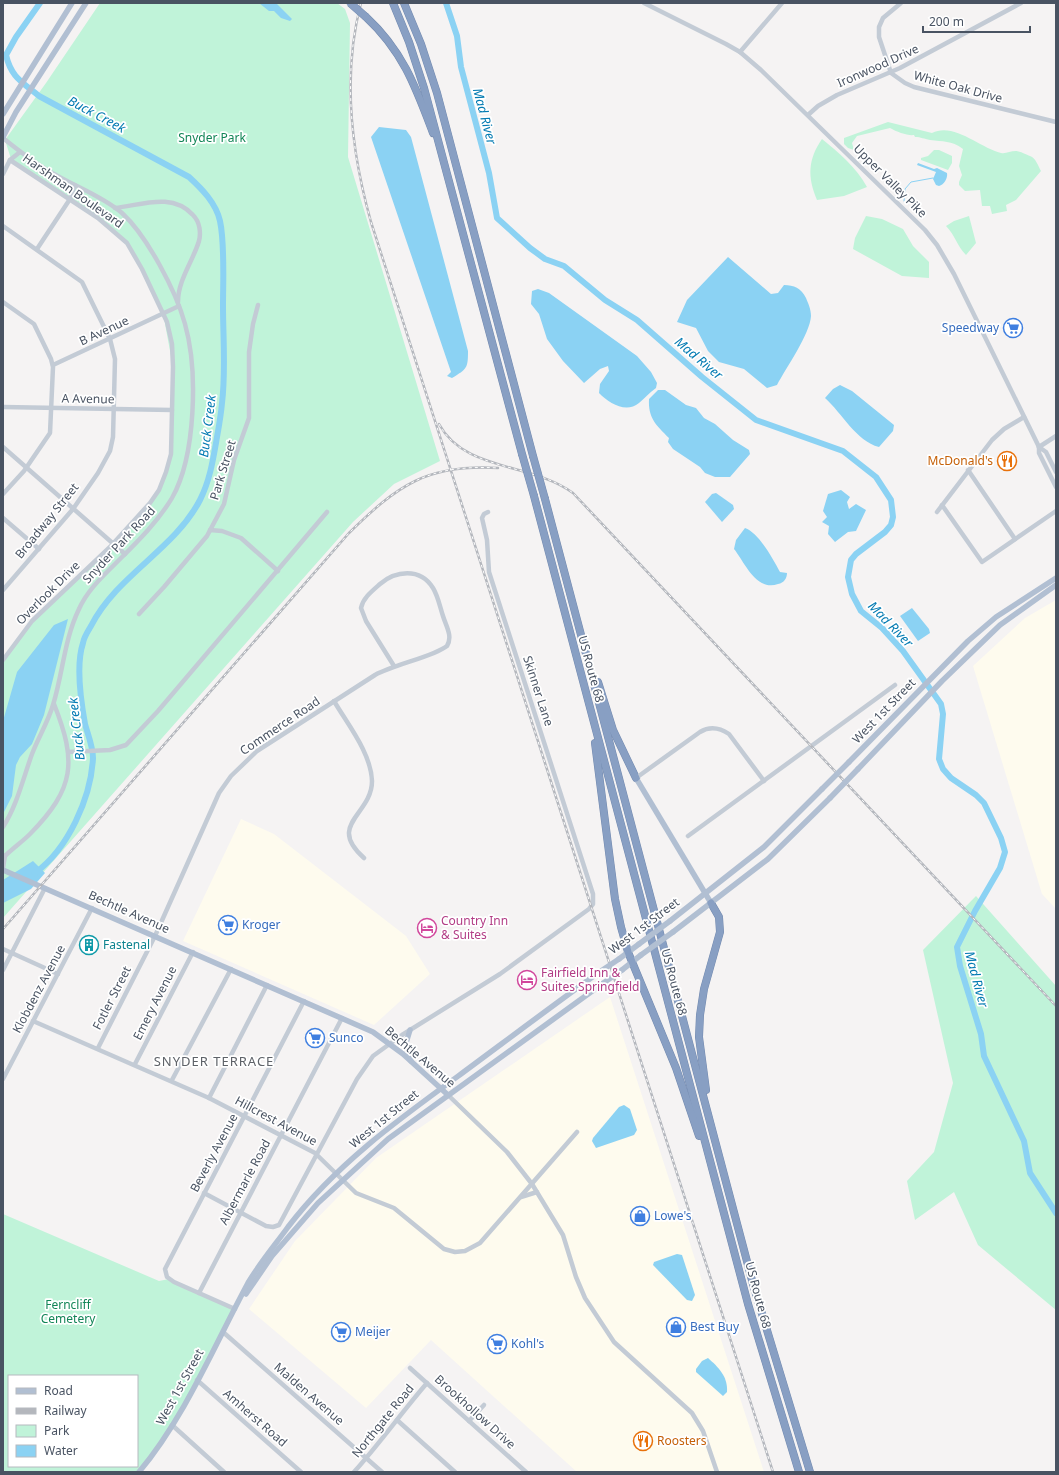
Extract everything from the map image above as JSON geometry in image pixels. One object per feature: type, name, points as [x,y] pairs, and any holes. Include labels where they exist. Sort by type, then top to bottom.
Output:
[{"type":"highway","points":[[350,3],[366,17],[391,44],[410,76],[422,101],[449,177]]},
{"type":"highway","points":[[393,3],[417,65],[449,177]]},
{"type":"highway","name":"US Route 68","points":[[404,3],[421,44],[437,93],[764,1319],[810,1472]]},
{"type":"highway","name":"US Route 68","points":[[449,177],[723,1208],[762,1351],[800,1472]]},
{"type":"highway","points":[[580,632],[596,673],[613,730],[636,778]]},
{"type":"highway","points":[[591,711],[615,899],[628,952],[681,1082],[723,1208]]},
{"type":"highway","points":[[710,1118],[699,1026],[704,989],[720,932],[718,917],[711,903]]},
{"type":"main road","points":[[3,114],[72,3]]},
{"type":"main road","points":[[3,138],[23,102],[86,3]]},
{"type":"main road","name":"West 1st Street","points":[[140,1472],[172,1426],[249,1282],[289,1226],[336,1173],[408,1112],[619,959],[764,847],[968,641],[996,618],[1056,578]]},
{"type":"main road","name":"West 1st Street","points":[[235,1309],[281,1246],[318,1203],[388,1139],[622,970],[768,859],[830,798],[942,681],[1000,625],[1056,586]]},
{"type":"main road","points":[[636,778],[706,892],[711,903]]},
{"type":"main road","name":"Bechtle Avenue","points":[[3,869],[372,1032],[390,1043],[448,1095]]},
{"type":"main road","points":[[410,1030],[406,1043],[411,1061]]},
{"type":"street","name":"Upper Valley Pike","points":[[644,3],[740,52],[761,70],[879,184],[937,245],[954,274],[1039,447],[1039,453],[1056,487]]},
{"type":"street","points":[[740,52],[782,3]]},
{"type":"street","points":[[891,73],[879,37],[879,27],[886,14],[901,3]]},
{"type":"street","name":"Ironwood Drive","points":[[808,115],[818,106],[837,95],[891,73],[1021,3]]},
{"type":"street","name":"White Oak Drive","points":[[891,73],[911,86],[1056,122]]},
{"type":"street","name":"Snyder Park Road","points":[[3,138],[43,168],[115,208],[127,218],[141,235],[159,266],[178,305],[187,332],[192,370],[191,416],[186,460],[179,483],[165,509],[125,554],[96,583],[79,608],[66,647],[54,704],[35,748],[15,804],[3,827]]},
{"type":"street","points":[[3,174],[10,160],[20,152]]},
{"type":"street","name":"Harshman Boulevard","points":[[10,160],[70,199],[109,227],[127,243],[163,313],[169,329],[173,353],[171,454],[163,480],[150,503],[113,544]]},
{"type":"street","points":[[37,249],[70,199],[75,185]]},
{"type":"street","name":"Snyder Park Road","points":[[115,208],[148,202],[163,202],[182,207],[195,218],[199,227],[200,236],[184,276],[178,305]]},
{"type":"street","name":"Broadway Street","points":[[3,226],[82,282],[110,339],[115,359],[113,437],[110,451],[73,509],[3,588]]},
{"type":"street","points":[[3,302],[34,324],[53,365],[50,433],[26,468],[3,494]]},
{"type":"street","name":"B Avenue","points":[[53,365],[110,339],[178,305]]},
{"type":"street","name":"Park Street","points":[[139,614],[176,574],[210,530],[227,496],[234,460],[248,425],[250,412],[249,374],[251,336],[258,305]]},
{"type":"street","name":"A Avenue","points":[[3,407],[172,410]]},
{"type":"street","points":[[937,512],[968,470],[998,434],[1024,417]]},
{"type":"street","points":[[1039,447],[1056,436]]},
{"type":"street","points":[[3,447],[125,554]]},
{"type":"street","name":"Upper Valley Pike","points":[[1039,447],[1046,452],[1056,472]]},
{"type":"street","points":[[968,470],[1015,539]]},
{"type":"street","points":[[942,505],[982,562],[1056,511]]},
{"type":"street","points":[[68,752],[97,751],[121,748],[126,745],[278,571],[327,512]]},
{"type":"street","name":"Skinner Lane","points":[[410,1030],[501,974],[594,904],[588,878],[489,572],[488,547],[482,518],[484,514],[488,512]]},
{"type":"street","points":[[3,518],[39,549]]},
{"type":"street","points":[[210,530],[222,531],[241,538],[278,571]]},
{"type":"street","name":"Overlook Drive","points":[[3,660],[32,621],[113,544]]},
{"type":"street","name":"Commerce Road","points":[[155,936],[219,794],[231,776],[256,751],[374,676],[394,666],[444,648],[449,643],[450,636],[437,595],[432,585],[420,576],[404,573],[394,575],[384,581],[369,595],[360,608],[394,666]]},
{"type":"street","name":"West 1st Street","points":[[688,836],[896,685]]},
{"type":"street","points":[[334,701],[363,752],[371,778],[371,788],[367,801],[352,820],[349,828],[350,841],[364,858]]},
{"type":"street","points":[[3,869],[4,856],[43,820],[59,797],[67,777],[68,752],[65,733],[54,704]]},
{"type":"street","points":[[636,778],[700,732],[712,728],[721,730],[732,737],[764,781]]},
{"type":"street","points":[[3,970],[45,888]]},
{"type":"street","name":"Klobdenz Avenue","points":[[3,1079],[92,908]]},
{"type":"street","name":"Fotler Street","points":[[98,1048],[155,936]]},
{"type":"street","points":[[3,949],[58,974]]},
{"type":"street","name":"Emery Avenue","points":[[135,1064],[193,952]]},
{"type":"street","points":[[172,1080],[230,969]]},
{"type":"street","points":[[209,1098],[267,985]]},
{"type":"street","name":"Beverly Avenue","points":[[199,1293],[174,1282],[167,1277],[165,1272],[170,1259],[304,1001]]},
{"type":"street","name":"Albermarle Road","points":[[199,1293],[342,1018]]},
{"type":"street","name":"Hillcrest Avenue","points":[[33,1021],[172,1080],[245,1115],[317,1155],[342,1180],[361,1196],[394,1208],[440,1246],[455,1252],[465,1251],[480,1243],[577,1132]]},
{"type":"street","points":[[204,1193],[266,1226],[275,1227],[282,1221],[364,1067],[373,1056],[410,1030]]},
{"type":"street","name":"Bechtle Avenue","points":[[448,1095],[507,1152],[532,1184],[563,1235],[576,1278],[585,1298],[614,1342],[686,1406],[697,1420],[703,1431],[716,1472]]},
{"type":"street","name":"Hillcrest Avenue","points":[[520,1198],[536,1192]]},
{"type":"street","points":[[199,1293],[235,1309]]},
{"type":"street","name":"Malden Avenue","points":[[223,1332],[382,1472]]},
{"type":"street","name":"Brookhollow Drive","points":[[410,1368],[526,1472]]},
{"type":"street","name":"Amherst Road","points":[[197,1380],[301,1472]]},
{"type":"street","name":"Northgate Road","points":[[354,1472],[389,1432],[427,1383]]},
{"type":"street","points":[[469,1421],[484,1405]]},
{"type":"street","points":[[397,1420],[455,1472]]},
{"type":"street","points":[[172,1426],[224,1472]]},
{"type":"shaded area","points":[[1056,600],[1056,909],[1042,894],[973,666],[1025,618]]},
{"type":"shaded area","points":[[241,819],[274,834],[406,936],[430,974],[374,1025],[183,941]]},
{"type":"shaded area","points":[[610,997],[764,1472],[577,1472],[431,1340],[366,1408],[249,1309],[295,1241],[376,1158]]},
{"type":"green space","name":"Snyder Park","points":[[100,3],[337,3],[345,9],[350,23],[348,157],[440,461],[394,484],[353,522],[3,918],[3,661],[32,621],[113,544],[159,490],[169,462],[173,367],[163,313],[131,248],[98,218],[11,159],[5,140],[46,83]]},
{"type":"green space","points":[[888,122],[932,133],[940,130],[958,133],[1001,153],[1016,151],[1034,158],[1041,171],[1016,200],[1006,205],[1007,211],[992,214],[990,206],[982,206],[980,190],[965,191],[959,185],[962,175],[959,166],[963,149],[955,144],[915,137],[914,135],[902,133],[890,128],[857,136],[852,143],[854,150],[848,148],[844,144],[844,138]]},
{"type":"green space","points":[[822,139],[841,155],[863,180],[867,187],[844,196],[817,200],[810,176],[810,168],[817,146]]},
{"type":"green space","points":[[934,150],[939,150],[952,156],[952,163],[948,170],[921,160],[921,158],[928,156]]},
{"type":"green space","points":[[866,216],[882,219],[903,229],[913,246],[929,262],[929,278],[902,276],[853,249],[855,238]]},
{"type":"green space","points":[[969,216],[976,243],[966,255],[946,226],[954,221]]},
{"type":"green space","points":[[976,896],[1056,986],[1056,1310],[978,1245],[954,1192],[915,1220],[907,1181],[934,1152],[953,1083],[923,950]]},
{"type":"green space","name":"Ferncliff Cemetery","points":[[3,1214],[159,1281],[169,1279],[235,1309],[178,1416],[139,1472],[3,1472]]},
{"type":"water","points":[[259,3],[276,3],[292,19],[290,21],[281,18],[274,11],[269,11]]},
{"type":"water","points":[[379,127],[406,130],[411,137],[468,351],[466,368],[452,378],[447,376],[451,372],[371,137]]},
{"type":"water","points":[[918,163],[934,169],[937,168],[947,173],[945,181],[939,186],[936,185],[933,179],[936,172],[917,165]]},
{"type":"water","points":[[728,257],[771,294],[778,293],[784,285],[797,288],[806,298],[811,316],[807,332],[777,385],[767,388],[744,369],[719,362],[708,351],[696,328],[677,322],[687,300]]},
{"type":"water","points":[[538,289],[549,293],[637,356],[651,372],[657,383],[656,388],[634,406],[623,407],[618,406],[599,393],[600,384],[609,371],[608,366],[600,369],[584,383],[563,361],[547,339],[539,314],[531,304],[532,291]]},
{"type":"water","points":[[840,385],[852,391],[894,425],[893,431],[879,447],[871,444],[856,433],[825,398],[833,389]]},
{"type":"water","points":[[658,390],[665,390],[686,405],[696,408],[704,418],[715,424],[733,440],[749,450],[750,454],[730,477],[715,477],[705,473],[700,467],[673,449],[668,442],[669,438],[651,416],[649,399]]},
{"type":"water","points":[[841,490],[850,497],[847,502],[849,509],[856,504],[866,510],[856,531],[848,532],[835,542],[828,534],[829,526],[822,522],[827,517],[823,511],[828,494]]},
{"type":"water","points":[[716,493],[733,505],[734,509],[722,522],[705,502],[712,494]]},
{"type":"water","points":[[745,528],[755,535],[760,541],[770,554],[780,572],[787,573],[786,578],[782,583],[770,585],[763,584],[757,580],[734,549],[736,540]]},
{"type":"water","points":[[912,608],[929,629],[930,633],[918,641],[900,616]]},
{"type":"water","points":[[68,619],[44,715],[32,744],[20,757],[16,765],[12,796],[3,814],[3,721],[17,672],[54,625]]},
{"type":"water","points":[[33,861],[45,873],[31,889],[3,903],[3,880]]},
{"type":"water","points":[[624,1105],[630,1109],[637,1130],[634,1135],[596,1148],[592,1141],[593,1138],[619,1107]]},
{"type":"water","points":[[677,1254],[682,1255],[695,1295],[692,1301],[687,1300],[653,1265],[654,1262]]},
{"type":"water","points":[[708,1358],[719,1368],[726,1381],[727,1392],[723,1396],[696,1372],[696,1369],[702,1361]]},
{"type":"waterway","name":"Buck Creek","points":[[35,873],[58,851],[67,837],[76,822],[88,789],[93,754],[85,724],[80,683],[80,661],[84,639],[102,608],[115,592],[176,534],[189,518],[200,500],[209,477],[214,454],[222,407],[224,367],[223,240],[218,214],[212,202],[189,177],[39,96],[22,83],[14,74],[8,63],[6,55],[16,37],[40,3]]},
{"type":"waterway","name":"Mad River","points":[[446,3],[457,36],[461,67],[489,173],[497,218],[530,248],[545,259],[564,266],[605,300],[637,320],[702,377],[756,420],[843,451],[876,477],[891,500],[893,517],[891,525],[885,532],[856,554],[851,560],[848,577],[852,594],[861,611],[882,628],[903,651],[941,704],[943,714],[939,759],[943,769],[951,778],[976,795],[984,803],[1001,838],[1005,852],[1000,868],[975,911],[957,947],[960,966],[981,1034],[984,1056],[1024,1141],[1030,1173],[1056,1213]]},
{"type":"waterway","points":[[904,201],[905,189],[911,182],[933,178]]},
{"type":"railway","points":[[361,3],[355,30],[352,58],[351,113],[358,168],[371,222],[773,1472]]},
{"type":"railway","points":[[439,424],[450,439],[465,451],[482,459],[538,476],[556,483],[573,493],[1056,1006]]},
{"type":"railway","points":[[3,929],[349,533],[367,516],[399,490],[415,481],[433,474],[473,468],[498,468]]},
{"type":"place","name":"Speedway","points":[[1013,328]]},
{"type":"place","name":"McDonald's","points":[[1007,461]]},
{"type":"place","name":"Kroger","points":[[228,925]]},
{"type":"place","name":"Country Inn & Suites","points":[[427,928]]},
{"type":"place","name":"Fastenal","points":[[89,945]]},
{"type":"place","name":"Fairfield Inn & Suites Springfield","points":[[527,980]]},
{"type":"place","name":"Sunco","points":[[315,1038]]},
{"type":"place","name":"Lowe's","points":[[640,1216]]},
{"type":"place","name":"Best Buy","points":[[676,1327]]},
{"type":"place","name":"Meijer","points":[[341,1332]]},
{"type":"place","name":"Kohl's","points":[[497,1344]]},
{"type":"place","name":"Roosters","points":[[643,1441]]},
{"type":"district","name":"SNYDER TERRACE","points":[[214,1061]]}]
